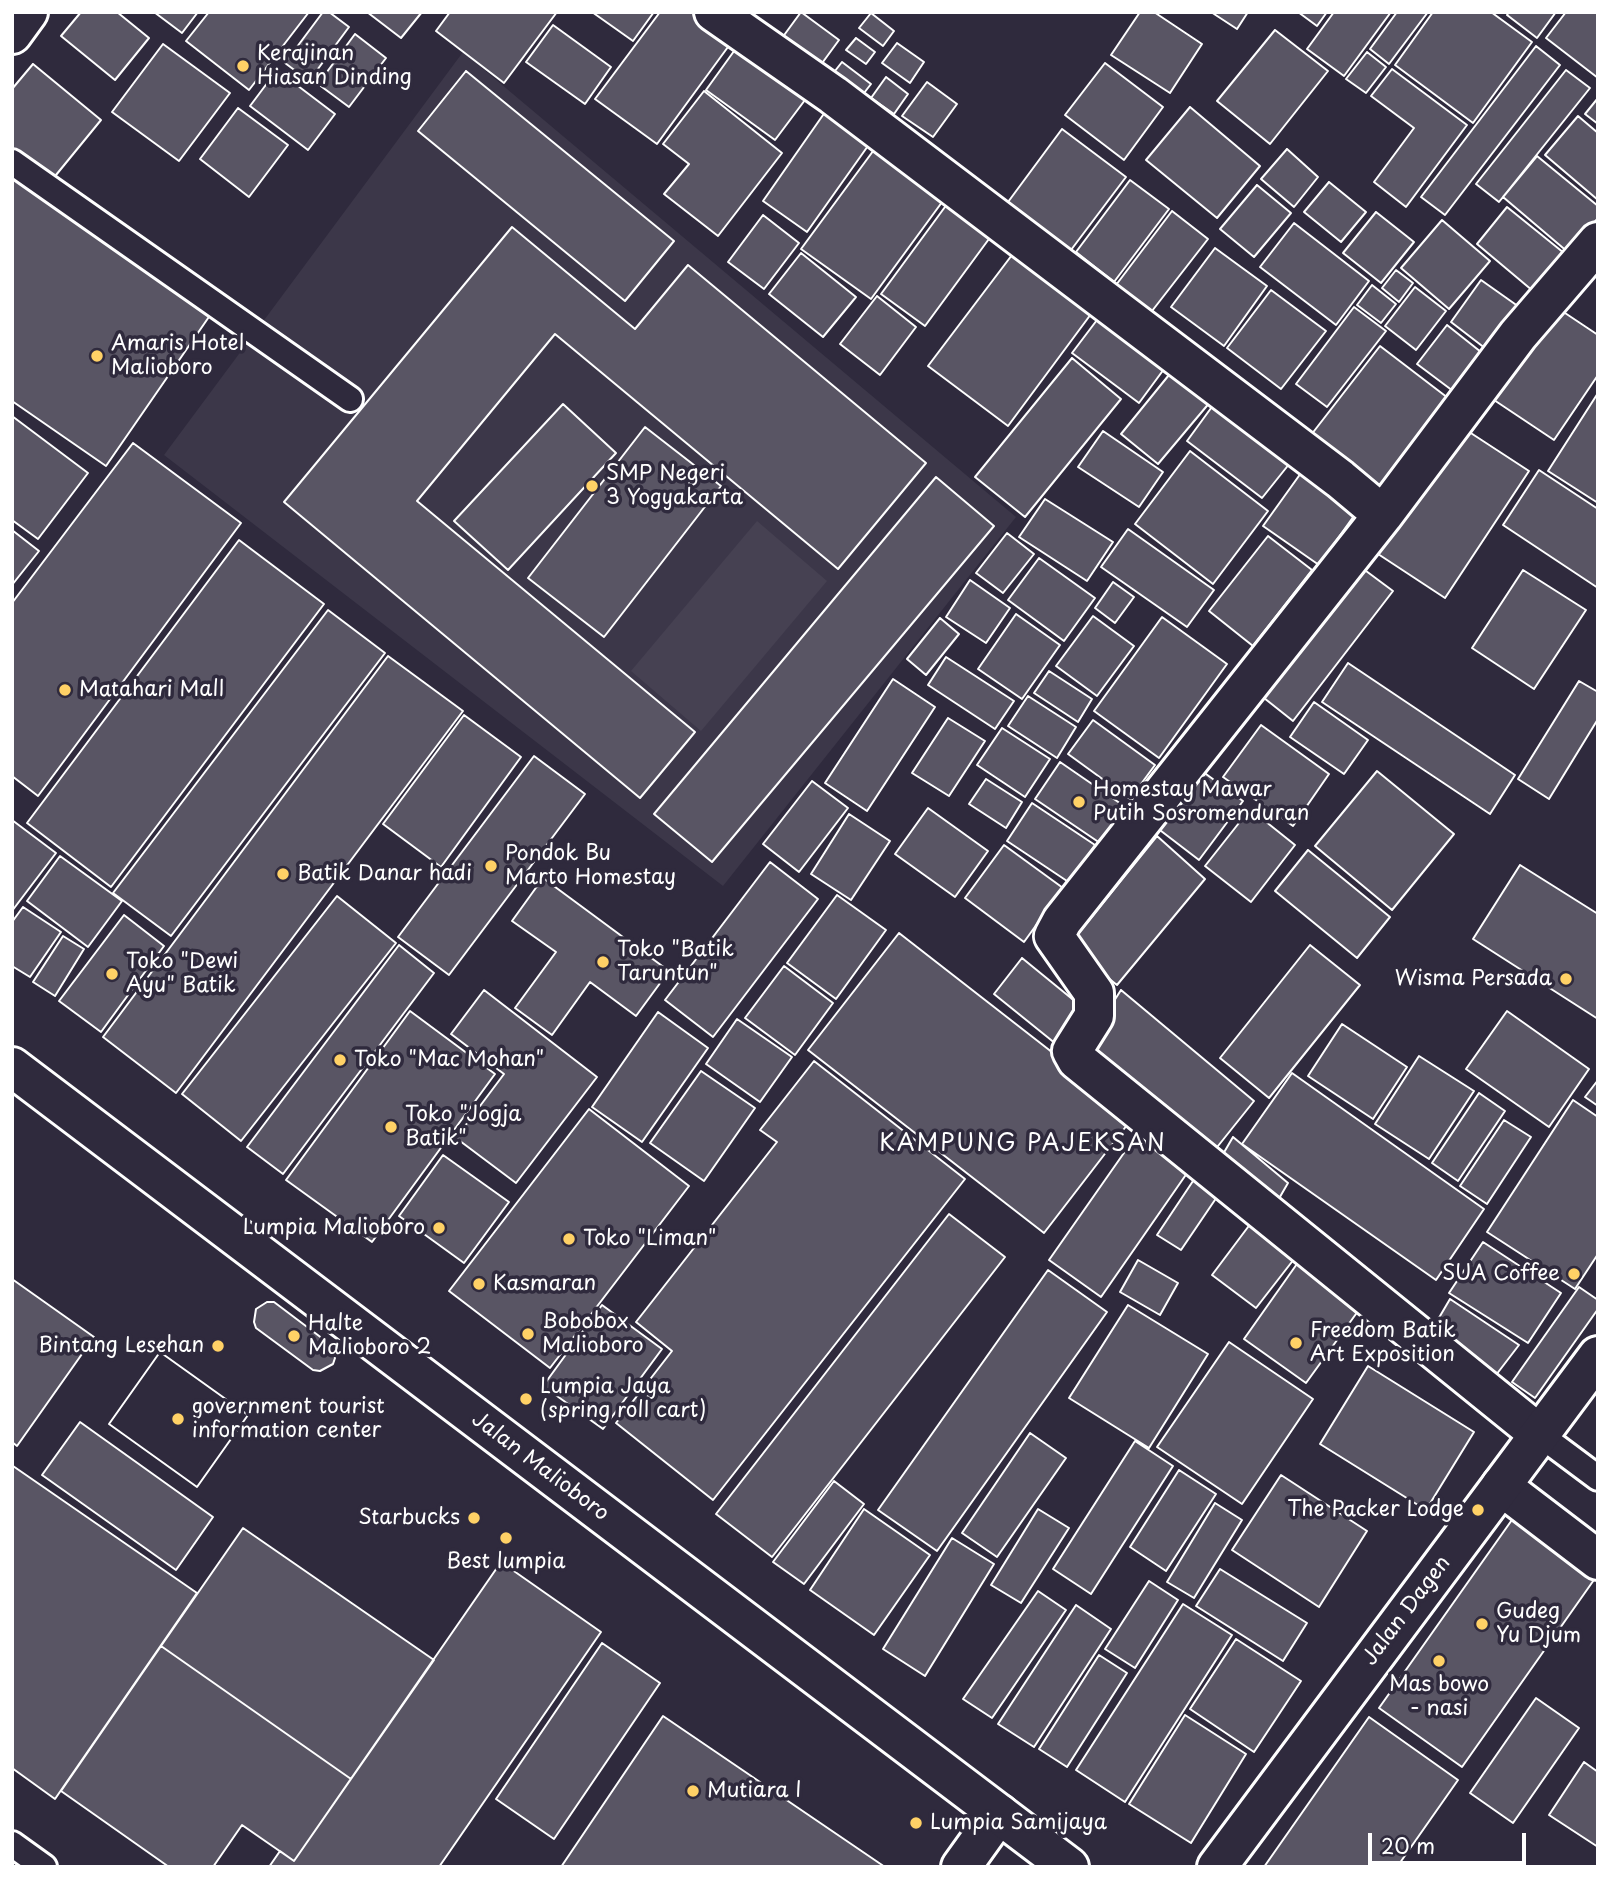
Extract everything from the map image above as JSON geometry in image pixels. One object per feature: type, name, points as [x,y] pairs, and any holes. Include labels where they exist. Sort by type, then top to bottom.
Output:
[{"type":"street","points":[[12,34],[28,12]]},
{"type":"street","points":[[714,12],[844,103],[1340,479],[1383,515]]},
{"type":"street","points":[[1539,1434],[1077,1060],[1072,1051],[1094,1016],[1094,993],[1054,936],[1071,910],[1383,515],[1518,335],[1598,242]]},
{"type":"street","name":"Jalan Malioboro","points":[[12,1067],[1069,1867]]},
{"type":"street","name":"Jalan Dagen","points":[[1217,1867],[1598,1356]]},
{"type":"street","points":[[1501,1486],[1598,1560]]},
{"type":"street","points":[[961,1867],[999,1814]]},
{"type":"lane","points":[[12,162],[350,399]]},
{"type":"lane","points":[[1539,1434],[1598,1478]]},
{"type":"lane","points":[[12,1844],[44,1867]]},
{"type":"shaded area","name":"SMP Negeri 3 Yogyakarta","points":[[463,52],[1016,517],[723,886],[164,455]]},
{"type":"shaded area","points":[[757,521],[827,581],[701,731],[631,671]]},
{"type":"building","points":[[81,12],[117,12],[149,38],[115,80],[61,36]]},
{"type":"building","points":[[154,12],[198,12],[182,33]]},
{"type":"building","name":"Kerajinan Hiasan Dinding","points":[[209,12],[309,12],[249,90],[186,41]]},
{"type":"building","points":[[323,12],[329,12],[349,27],[309,81],[285,63]]},
{"type":"building","points":[[367,12],[422,12],[401,38]]},
{"type":"building","points":[[450,12],[557,12],[504,83],[436,31]]},
{"type":"building","points":[[592,12],[654,12],[633,41]]},
{"type":"building","points":[[660,12],[704,12],[736,36],[657,144],[595,99]]},
{"type":"building","points":[[801,12],[839,40],[820,66],[782,38]]},
{"type":"building","points":[[1140,12],[1154,12],[1202,44],[1170,93],[1111,55]]},
{"type":"building","points":[[1211,12],[1248,12],[1237,29]]},
{"type":"building","points":[[1298,12],[1327,12],[1317,26]]},
{"type":"building","points":[[1334,12],[1391,12],[1344,76],[1307,49]]},
{"type":"building","points":[[1397,12],[1428,12],[1389,64],[1370,49]]},
{"type":"building","points":[[1433,12],[1491,12],[1532,42],[1473,123],[1395,65]]},
{"type":"building","points":[[1509,12],[1556,12],[1537,38],[1507,15]]},
{"type":"building","points":[[1566,12],[1598,12],[1598,78],[1546,38]]},
{"type":"building","points":[[871,13],[894,31],[883,46],[859,28]]},
{"type":"building","points":[[553,25],[611,67],[585,104],[526,62]]},
{"type":"building","points":[[1275,30],[1328,71],[1270,144],[1217,101]]},
{"type":"building","points":[[355,34],[386,58],[349,107],[318,84]]},
{"type":"building","points":[[856,38],[875,52],[866,64],[846,50]]},
{"type":"building","points":[[742,40],[811,92],[775,140],[706,90]]},
{"type":"building","points":[[897,43],[924,62],[910,83],[882,63]]},
{"type":"building","points":[[163,44],[230,93],[179,161],[112,112]]},
{"type":"building","points":[[1536,46],[1560,65],[1445,215],[1421,197]]},
{"type":"building","points":[[1367,52],[1386,67],[1366,93],[1346,79]]},
{"type":"building","points":[[842,62],[871,84],[854,106],[824,85]]},
{"type":"building","points":[[1105,63],[1163,107],[1124,160],[1065,115]]},
{"type":"building","points":[[33,64],[101,120],[47,186],[12,157],[12,89]]},
{"type":"building","points":[[1392,69],[1467,125],[1406,207],[1374,182],[1414,128],[1371,96]]},
{"type":"building","points":[[277,70],[335,114],[308,150],[250,106]]},
{"type":"building","points":[[1566,70],[1590,88],[1499,202],[1476,184]]},
{"type":"building","points":[[466,71],[674,241],[625,301],[418,131]]},
{"type":"building","points":[[886,77],[908,94],[894,114],[871,98]]},
{"type":"building","points":[[927,82],[957,104],[933,137],[902,116]]},
{"type":"building","points":[[704,91],[782,153],[718,236],[664,194],[689,164],[663,144]]},
{"type":"building","points":[[1598,98],[1598,124],[1585,114]]},
{"type":"building","points":[[830,105],[875,136],[807,232],[763,201]]},
{"type":"building","points":[[1190,107],[1260,166],[1217,218],[1146,160]]},
{"type":"building","points":[[238,108],[288,145],[249,197],[200,159]]},
{"type":"building","points":[[1578,116],[1598,133],[1598,200],[1545,155]]},
{"type":"building","points":[[1062,129],[1126,177],[1071,250],[1008,202]]},
{"type":"building","points":[[879,143],[948,194],[871,299],[801,249]]},
{"type":"building","points":[[1287,149],[1318,177],[1294,207],[1261,179]]},
{"type":"building","points":[[1537,156],[1598,206],[1598,218],[1569,253],[1503,197]]},
{"type":"building","name":"Amaris Hotel Malioboro","points":[[12,172],[213,311],[106,466],[12,401]]},
{"type":"building","points":[[1130,180],[1169,209],[1114,282],[1076,252]]},
{"type":"building","points":[[1329,182],[1366,212],[1341,242],[1304,212]]},
{"type":"building","points":[[1257,185],[1291,213],[1254,257],[1220,229]]},
{"type":"building","points":[[953,196],[997,228],[925,326],[881,294]]},
{"type":"building","points":[[1507,207],[1564,253],[1533,291],[1477,244]]},
{"type":"building","points":[[1172,211],[1208,239],[1152,311],[1116,285]]},
{"type":"building","points":[[1376,212],[1414,242],[1381,283],[1343,253]]},
{"type":"building","points":[[763,215],[799,243],[764,289],[728,262]]},
{"type":"building","points":[[1442,220],[1490,261],[1449,309],[1401,268]]},
{"type":"building","points":[[1294,223],[1369,281],[1336,325],[1260,267]]},
{"type":"building","points":[[512,227],[635,329],[688,265],[926,463],[838,569],[555,334],[417,501],[695,732],[640,798],[284,502]]},
{"type":"building","points":[[1215,248],[1267,286],[1224,346],[1171,307]]},
{"type":"building","points":[[1015,251],[1094,310],[1008,426],[928,366]]},
{"type":"building","points":[[801,253],[856,297],[823,337],[769,294]]},
{"type":"building","points":[[1396,270],[1413,283],[1399,302],[1382,288]]},
{"type":"building","points":[[1481,280],[1522,309],[1490,352],[1451,322]]},
{"type":"building","points":[[1372,285],[1396,304],[1381,323],[1357,305]]},
{"type":"building","points":[[1415,287],[1446,311],[1416,350],[1385,326]]},
{"type":"building","points":[[1271,290],[1326,331],[1281,389],[1227,348]]},
{"type":"building","points":[[877,296],[916,327],[880,375],[840,344]]},
{"type":"building","points":[[1550,303],[1598,335],[1598,375],[1554,440],[1488,396]]},
{"type":"building","points":[[1354,307],[1386,331],[1327,407],[1296,384]]},
{"type":"building","points":[[1100,316],[1167,365],[1139,403],[1072,353]]},
{"type":"building","points":[[1447,325],[1486,356],[1457,394],[1417,364]]},
{"type":"building","points":[[1380,346],[1448,398],[1379,488],[1311,435]]},
{"type":"building","points":[[1072,358],[1121,399],[1025,517],[975,477]]},
{"type":"building","points":[[1173,370],[1211,401],[1158,464],[1121,434]]},
{"type":"building","points":[[1598,393],[1598,503],[1548,471]]},
{"type":"building","points":[[563,404],[616,453],[508,570],[454,521]]},
{"type":"building","points":[[1214,404],[1290,463],[1262,498],[1187,441]]},
{"type":"building","points":[[12,416],[88,473],[38,539],[12,520]]},
{"type":"building","points":[[1457,424],[1529,471],[1445,598],[1375,552]]},
{"type":"building","points":[[645,427],[721,486],[604,637],[528,578]]},
{"type":"building","points":[[1103,431],[1163,472],[1139,507],[1078,467]]},
{"type":"building","name":"Matahari Mall","points":[[133,443],[241,523],[38,796],[12,776],[12,603]]},
{"type":"building","points":[[1190,451],[1268,511],[1213,584],[1135,524]]},
{"type":"building","points":[[1539,470],[1598,509],[1598,588],[1503,525]]},
{"type":"building","points":[[1301,473],[1356,513],[1319,565],[1263,526]]},
{"type":"building","points":[[936,477],[994,526],[712,862],[654,814]]},
{"type":"building","points":[[1045,499],[1113,542],[1087,581],[1019,537]]},
{"type":"building","points":[[1128,529],[1214,590],[1187,627],[1101,567]]},
{"type":"building","points":[[12,530],[39,551],[12,585]]},
{"type":"building","points":[[1007,533],[1034,554],[1003,593],[976,573]]},
{"type":"building","points":[[1268,536],[1312,570],[1253,646],[1209,611]]},
{"type":"building","points":[[239,540],[324,604],[111,887],[27,823]]},
{"type":"building","points":[[1039,558],[1095,598],[1064,641],[1008,600]]},
{"type":"building","points":[[1358,565],[1393,591],[1293,721],[1259,694]]},
{"type":"building","points":[[1523,570],[1586,610],[1534,689],[1472,648]]},
{"type":"building","points":[[970,580],[1010,608],[986,643],[946,617]]},
{"type":"building","points":[[1113,582],[1134,597],[1115,623],[1095,608]]},
{"type":"building","points":[[328,610],[385,653],[171,936],[113,893]]},
{"type":"building","points":[[1016,614],[1060,645],[1022,699],[978,669]]},
{"type":"building","points":[[1093,616],[1134,646],[1097,696],[1056,666]]},
{"type":"building","points":[[1162,617],[1227,664],[1159,758],[1094,711]]},
{"type":"building","points":[[940,618],[959,634],[926,675],[907,659]]},
{"type":"building","name":"Batik Danar hadi","points":[[388,656],[463,711],[176,1093],[103,1037]]},
{"type":"building","points":[[946,657],[1014,701],[995,729],[928,685]]},
{"type":"building","points":[[1348,663],[1515,775],[1490,814],[1322,702]]},
{"type":"building","points":[[1049,671],[1092,699],[1078,722],[1034,693]]},
{"type":"building","points":[[893,679],[935,707],[867,811],[825,783]]},
{"type":"building","points":[[1579,681],[1598,692],[1598,719],[1549,799],[1518,779]]},
{"type":"building","points":[[1028,696],[1076,727],[1057,758],[1008,726]]},
{"type":"building","points":[[1314,702],[1368,740],[1344,774],[1290,737]]},
{"type":"building","points":[[464,715],[521,757],[441,867],[383,824]]},
{"type":"building","points":[[948,718],[985,741],[949,796],[912,773]]},
{"type":"building","points":[[1093,720],[1155,765],[1130,799],[1068,754]]},
{"type":"building","points":[[1261,725],[1329,774],[1293,826],[1223,777]]},
{"type":"building","points":[[1002,728],[1050,759],[1025,797],[977,765]]},
{"type":"building","name":"Pondok Bu Marto Homestay","points":[[534,756],[585,794],[449,975],[398,937]]},
{"type":"building","name":"Homestay Mawar Putih Sosromenduran","points":[[1060,762],[1124,806],[1100,843],[1035,799]]},
{"type":"building","points":[[1195,766],[1243,801],[1199,860],[1152,824]]},
{"type":"building","points":[[1377,771],[1454,834],[1392,910],[1315,846]]},
{"type":"building","points":[[986,779],[1022,802],[1006,828],[969,804]]},
{"type":"building","points":[[812,781],[848,808],[799,872],[763,844]]},
{"type":"building","points":[[1032,803],[1095,845],[1070,883],[1007,841]]},
{"type":"building","points":[[928,808],[988,851],[955,897],[895,854]]},
{"type":"building","points":[[1250,809],[1295,845],[1251,902],[1205,866]]},
{"type":"building","points":[[849,814],[890,841],[851,900],[811,874]]},
{"type":"building","points":[[12,820],[56,853],[12,911]]},
{"type":"building","points":[[1157,836],[1205,879],[1117,985],[1068,946]]},
{"type":"building","points":[[1004,845],[1063,888],[1024,942],[965,898]]},
{"type":"building","points":[[1308,850],[1390,917],[1357,958],[1275,891]]},
{"type":"building","points":[[60,856],[122,901],[88,947],[27,901]]},
{"type":"building","points":[[770,862],[818,899],[713,1037],[665,1000]]},
{"type":"building","name":"Wisma Persada","points":[[1520,865],[1598,914],[1598,1019],[1473,939]]},
{"type":"building","name":"Toko \"Batik Taruntun\"","points":[[543,878],[669,971],[636,1016],[590,982],[552,1035],[515,1008],[556,952],[512,921]]},
{"type":"building","points":[[837,895],[886,930],[836,999],[787,963]]},
{"type":"building","points":[[337,896],[396,943],[241,1141],[182,1094]]},
{"type":"building","points":[[23,907],[61,932],[30,977],[12,966],[12,922]]},
{"type":"building","name":"Toko \"Dewi Ayu\" Batik","points":[[124,915],[164,946],[101,1032],[59,1001]]},
{"type":"building","points":[[899,933],[1134,1116],[1044,1233],[808,1050]]},
{"type":"building","points":[[63,936],[84,949],[55,996],[33,982]]},
{"type":"building","name":"Toko \"Mac Mohan\"","points":[[399,945],[434,973],[283,1174],[247,1147]]},
{"type":"building","points":[[1310,945],[1360,985],[1269,1098],[1220,1058]]},
{"type":"building","points":[[1022,958],[1082,1007],[1056,1044],[994,994]]},
{"type":"building","points":[[784,966],[833,1003],[795,1055],[745,1018]]},
{"type":"building","points":[[484,990],[597,1077],[516,1183],[456,1138],[504,1074],[451,1034]]},
{"type":"building","points":[[1121,990],[1254,1101],[1214,1151],[1086,1045]]},
{"type":"building","name":"Toko \"Jogja Batik\"","points":[[410,1011],[495,1074],[372,1242],[286,1180]]},
{"type":"building","points":[[1507,1011],[1589,1069],[1549,1127],[1466,1069]]},
{"type":"building","points":[[658,1012],[708,1048],[642,1142],[592,1107]]},
{"type":"building","points":[[737,1019],[792,1057],[760,1102],[706,1064]]},
{"type":"building","points":[[1342,1024],[1407,1067],[1373,1119],[1308,1076]]},
{"type":"building","points":[[1419,1056],[1474,1091],[1429,1159],[1375,1124]]},
{"type":"building","points":[[814,1061],[965,1179],[713,1500],[616,1423],[672,1351],[636,1322],[777,1142],[760,1130]]},
{"type":"building","points":[[701,1071],[755,1108],[704,1181],[650,1143]]},
{"type":"building","points":[[1292,1073],[1484,1209],[1436,1280],[1242,1144]]},
{"type":"building","points":[[1598,1080],[1598,1106],[1585,1097]]},
{"type":"building","points":[[1479,1093],[1505,1111],[1458,1181],[1432,1163]]},
{"type":"building","points":[[1573,1100],[1598,1117],[1598,1254],[1575,1289],[1487,1232]]},
{"type":"building","name":"Toko \"Liman\"","points":[[589,1109],[689,1186],[550,1368],[449,1291]]},
{"type":"building","points":[[1504,1120],[1531,1137],[1487,1204],[1460,1186]]},
{"type":"building","points":[[1140,1130],[1192,1166],[1101,1297],[1049,1260]]},
{"type":"building","points":[[1233,1137],[1288,1183],[1277,1202],[1219,1161]]},
{"type":"building","points":[[443,1155],[509,1202],[464,1263],[399,1216]]},
{"type":"building","points":[[1197,1175],[1221,1191],[1181,1250],[1157,1235]]},
{"type":"building","points":[[949,1214],[1005,1257],[772,1557],[716,1514]]},
{"type":"building","points":[[1254,1219],[1298,1254],[1256,1308],[1212,1275]]},
{"type":"building","points":[[1483,1242],[1561,1293],[1528,1343],[1449,1293]]},
{"type":"building","points":[[1138,1260],[1178,1283],[1160,1315],[1120,1292]]},
{"type":"building","points":[[1299,1261],[1361,1307],[1306,1383],[1244,1339]]},
{"type":"building","points":[[1048,1270],[1107,1312],[937,1551],[878,1510]]},
{"type":"building","points":[[12,1279],[94,1337],[17,1446],[12,1442]]},
{"type":"building","points":[[1579,1287],[1598,1300],[1598,1309],[1535,1398],[1512,1382]]},
{"type":"building","points":[[1450,1299],[1519,1345],[1496,1375],[1433,1328]]},
{"type":"building","name":"Halte Malioboro 2","points":[[267,1302],[274,1302],[331,1345],[335,1358],[333,1364],[320,1371],[313,1370],[256,1328],[256,1309]]},
{"type":"building","points":[[602,1305],[662,1349],[603,1429],[543,1386]]},
{"type":"building","points":[[1128,1305],[1208,1354],[1149,1448],[1069,1398]]},
{"type":"building","points":[[1229,1342],[1313,1399],[1242,1504],[1157,1447]]},
{"type":"building","name":"government tourist information center","points":[[160,1352],[248,1415],[197,1487],[109,1424]]},
{"type":"building","name":"government tourist information center","points":[[160,1352],[248,1415],[197,1487],[109,1424]]},
{"type":"building","points":[[1368,1366],[1474,1432],[1426,1510],[1320,1444]]},
{"type":"building","points":[[80,1422],[213,1517],[176,1570],[42,1475]]},
{"type":"building","points":[[1030,1433],[1066,1458],[997,1557],[962,1533]]},
{"type":"building","points":[[1135,1441],[1173,1466],[1091,1594],[1053,1569]]},
{"type":"building","points":[[13,1466],[197,1593],[55,1799],[12,1768]]},
{"type":"building","points":[[1179,1470],[1216,1494],[1166,1571],[1130,1547]]},
{"type":"building","points":[[1281,1475],[1367,1531],[1319,1607],[1232,1550]]},
{"type":"building","points":[[834,1481],[864,1504],[804,1584],[773,1562]]},
{"type":"building","points":[[1215,1503],[1242,1520],[1194,1598],[1167,1582]]},
{"type":"building","points":[[864,1509],[930,1555],[874,1635],[810,1590]]},
{"type":"building","points":[[1038,1509],[1069,1528],[1021,1603],[991,1585]]},
{"type":"building","points":[[1514,1517],[1596,1577],[1462,1767],[1379,1708]]},
{"type":"building","points":[[243,1528],[434,1660],[351,1779],[161,1646]]},
{"type":"building","points":[[952,1538],[994,1564],[925,1676],[883,1649]]},
{"type":"building","points":[[501,1562],[601,1632],[439,1867],[269,1867],[280,1851],[294,1861]]},
{"type":"building","points":[[1220,1569],[1307,1623],[1283,1661],[1196,1606]]},
{"type":"building","points":[[1149,1581],[1178,1600],[1135,1668],[1105,1649]]},
{"type":"building","points":[[1038,1591],[1066,1610],[992,1718],[963,1699]]},
{"type":"building","points":[[1183,1604],[1232,1635],[1125,1802],[1076,1770]]},
{"type":"building","points":[[1076,1605],[1111,1629],[1034,1747],[998,1724]]},
{"type":"building","points":[[1236,1639],[1301,1681],[1254,1752],[1190,1709]]},
{"type":"building","points":[[602,1643],[660,1683],[554,1839],[496,1799]]},
{"type":"building","points":[[161,1646],[351,1779],[294,1861],[242,1825],[213,1867],[169,1867],[61,1791]]},
{"type":"building","points":[[1099,1655],[1127,1673],[1067,1767],[1039,1749]]},
{"type":"building","points":[[1536,1698],[1579,1728],[1513,1823],[1470,1793]]},
{"type":"building","points":[[1185,1715],[1246,1754],[1191,1843],[1129,1804]]},
{"type":"building","name":"Mutiara I","points":[[663,1716],[885,1867],[561,1867]]},
{"type":"building","points":[[1369,1717],[1458,1780],[1397,1867],[1264,1867]]},
{"type":"building","points":[[1584,1762],[1598,1772],[1598,1847],[1549,1815]]},
{"type":"place","name":"Kerajinan Hiasan Dinding","points":[[243,66]]},
{"type":"place","name":"Amaris Hotel Malioboro","points":[[97,356]]},
{"type":"place","name":"SMP Negeri 3 Yogyakarta","points":[[592,486]]},
{"type":"place","name":"Matahari Mall","points":[[65,690]]},
{"type":"place","name":"Homestay Mawar Putih Sosromenduran","points":[[1079,802]]},
{"type":"place","name":"Pondok Bu Marto Homestay","points":[[491,866]]},
{"type":"place","name":"Batik Danar hadi","points":[[283,874]]},
{"type":"place","name":"Toko \"Batik Taruntun\"","points":[[603,962]]},
{"type":"place","name":"Toko \"Dewi Ayu\" Batik","points":[[112,974]]},
{"type":"place","name":"Wisma Persada","points":[[1566,979]]},
{"type":"place","name":"Toko \"Mac Mohan\"","points":[[340,1060]]},
{"type":"place","name":"Toko \"Jogja Batik\"","points":[[391,1127]]},
{"type":"place","name":"Lumpia Malioboro","points":[[439,1228]]},
{"type":"place","name":"Toko \"Liman\"","points":[[569,1239]]},
{"type":"place","name":"SUA Coffee","points":[[1574,1274]]},
{"type":"place","name":"Kasmaran","points":[[479,1284]]},
{"type":"place","name":"Bobobox Malioboro","points":[[528,1334]]},
{"type":"place","name":"Halte Malioboro 2","points":[[294,1336]]},
{"type":"place","name":"Freedom Batik Art Exposition","points":[[1296,1343]]},
{"type":"place","name":"Bintang Lesehan","points":[[218,1346]]},
{"type":"place","name":"Lumpia Jaya (spring roll cart)","points":[[526,1399]]},
{"type":"place","name":"government tourist information center","points":[[178,1419]]},
{"type":"place","name":"The Packer Lodge","points":[[1478,1510]]},
{"type":"place","name":"Starbucks","points":[[474,1518]]},
{"type":"place","name":"Best lumpia","points":[[506,1538]]},
{"type":"place","name":"Gudeg Yu Djum","points":[[1482,1624]]},
{"type":"place","name":"Mas bowo - nasi","points":[[1439,1661]]},
{"type":"place","name":"Mutiara I","points":[[693,1791]]},
{"type":"place","name":"Lumpia Samijaya","points":[[916,1823]]},
{"type":"district","name":"KAMPUNG PAJEKSAN","points":[[1023,1145]]}]
